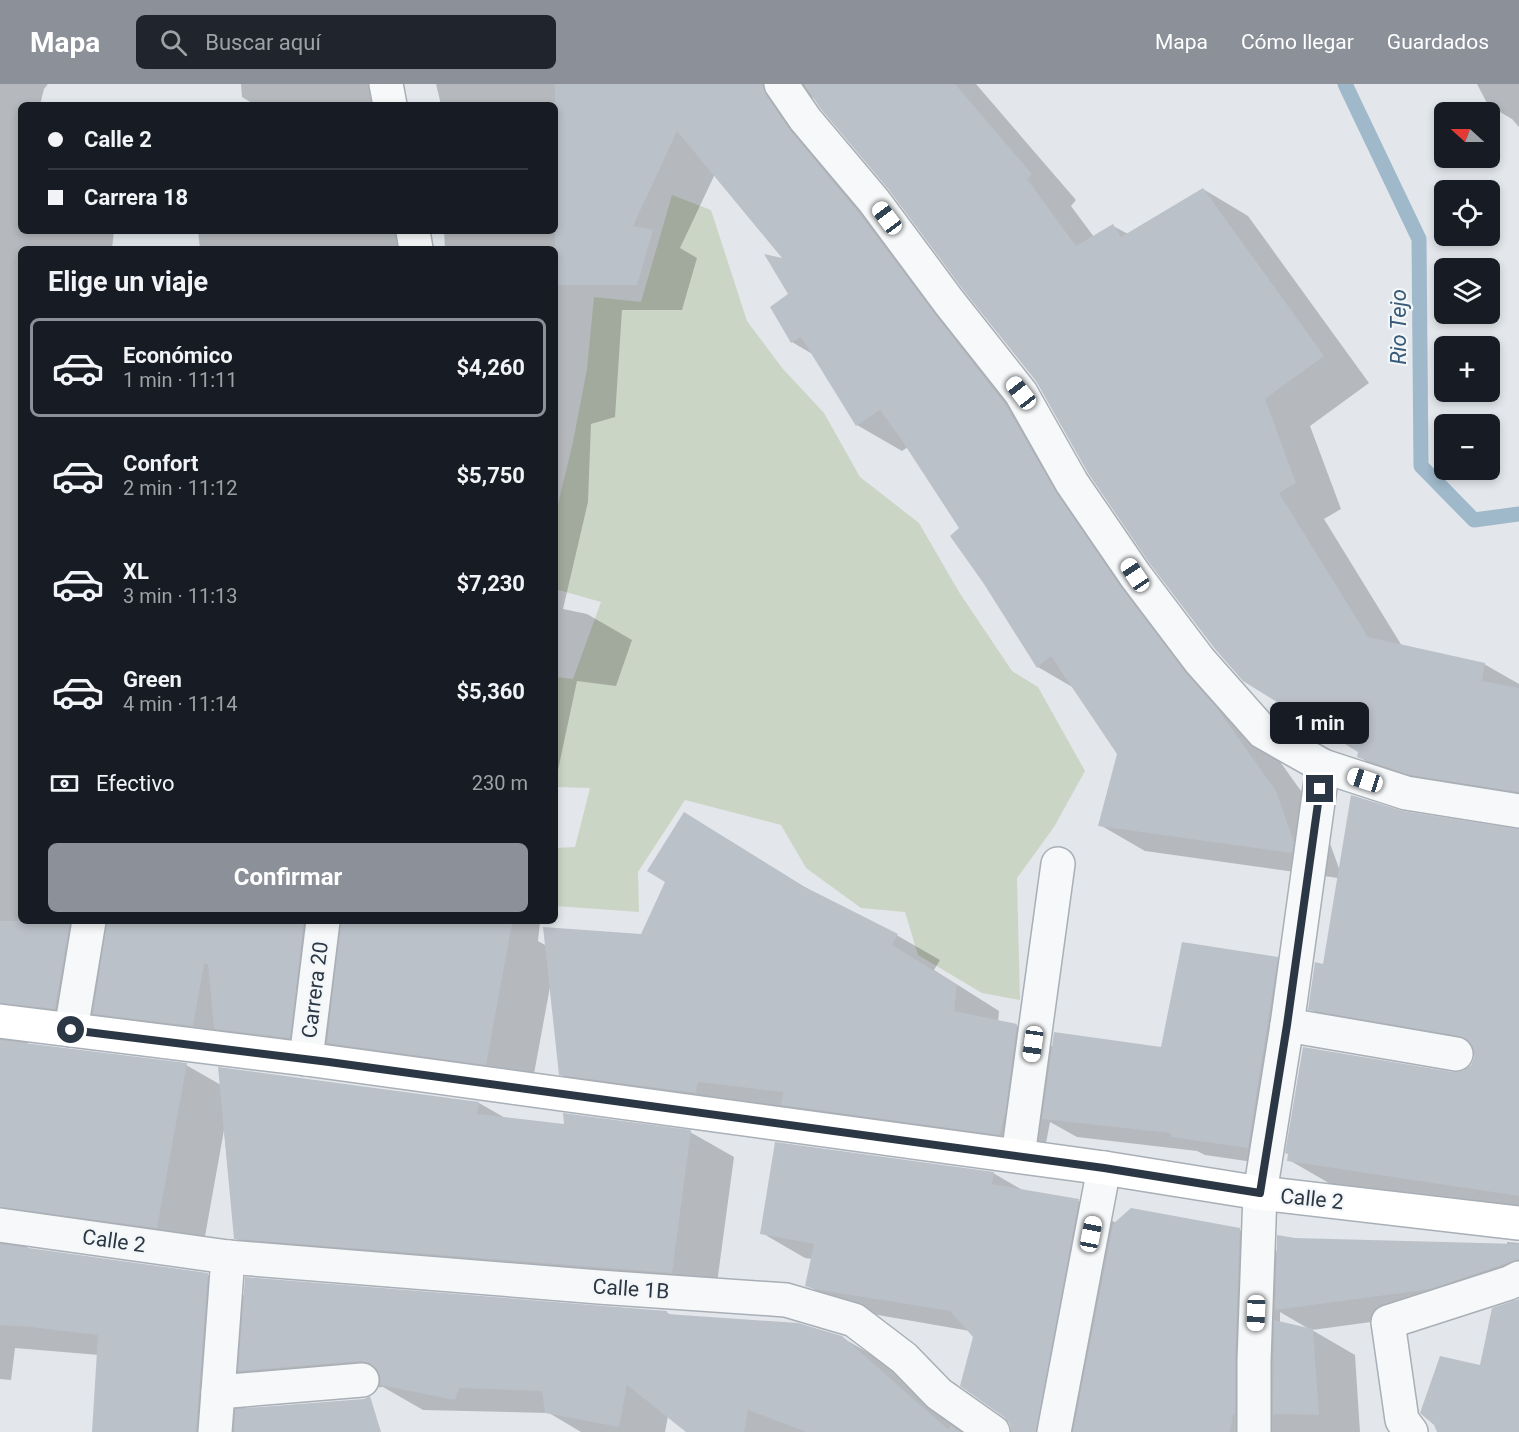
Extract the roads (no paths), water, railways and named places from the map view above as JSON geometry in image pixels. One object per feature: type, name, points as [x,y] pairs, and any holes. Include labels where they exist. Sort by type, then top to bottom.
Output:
[{"type":"street","points":[[386,84],[389,102]]},
{"type":"street","points":[[781,84],[805,119],[874,201],[949,302],[1021,393],[1072,483],[1135,575],[1200,661],[1263,732],[1323,766],[1406,794],[1519,811]]},
{"type":"street","points":[[1254,1432],[1260,1193],[1287,1025],[1323,766]]},
{"type":"street","points":[[1018,1156],[1058,864]]},
{"type":"street","points":[[71,1030],[89,924]]},
{"type":"street","name":"Carrera 20","points":[[306,1059],[323,924]]},
{"type":"street","name":"Calle 2","points":[[0,1021],[306,1059],[1018,1156],[1260,1193],[1519,1223]]},
{"type":"street","points":[[1287,1025],[1456,1054]]},
{"type":"street","points":[[1054,1432],[1104,1168]]},
{"type":"street","name":"Calle 2","points":[[0,1225],[228,1257]]},
{"type":"street","points":[[215,1432],[228,1257]]},
{"type":"street","name":"Calle 1B","points":[[228,1257],[786,1300],[854,1320],[904,1358],[939,1394],[993,1432]]},
{"type":"street","points":[[1411,1432],[1402,1419],[1388,1322],[1519,1278]]},
{"type":"street","points":[[218,1392],[362,1380]]},
{"type":"waterway","name":"Rio Tejo","points":[[1345,84],[1419,239],[1421,466],[1474,520],[1519,514]]}]
